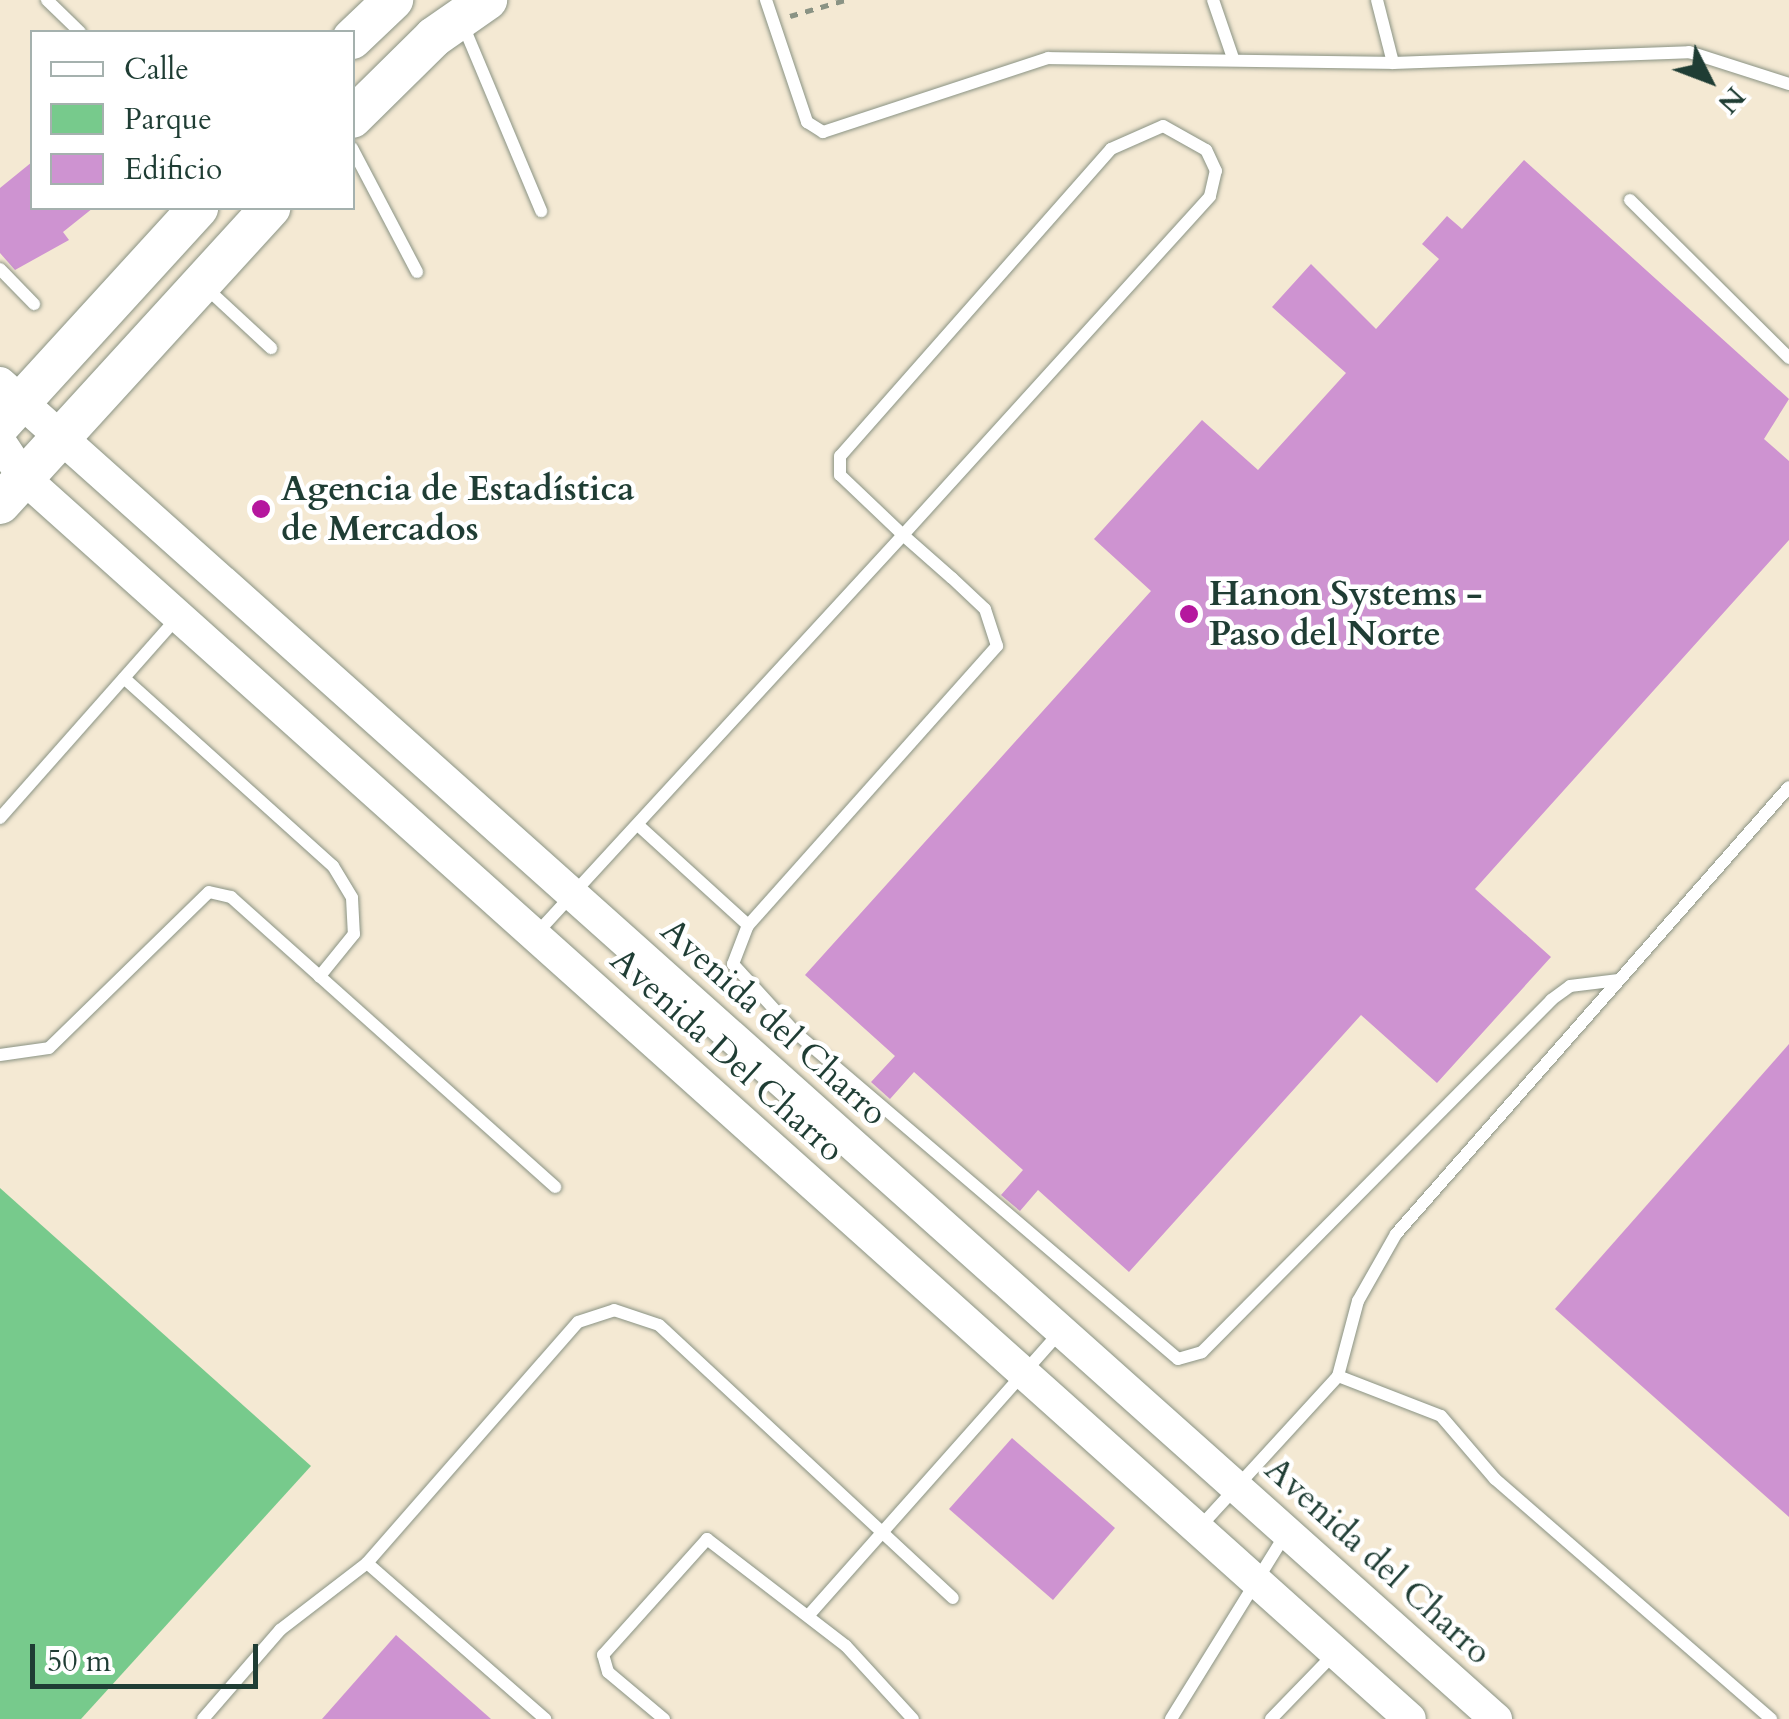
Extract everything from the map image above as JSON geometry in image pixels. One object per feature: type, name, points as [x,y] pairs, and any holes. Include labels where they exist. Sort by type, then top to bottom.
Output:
[{"type":"main road","points":[[355,36],[393,0]]},
{"type":"main road","points":[[355,115],[473,9]]},
{"type":"main road","points":[[7,403],[196,210]]},
{"type":"main road","points":[[12,491],[268,210]]},
{"type":"main road","points":[[161,248],[201,283]]},
{"type":"street","name":"Avenida del Charro","points":[[7,403],[60,438],[1496,1719]]},
{"type":"street","name":"Avenida Del Charro","points":[[0,442],[12,491],[179,616],[1410,1719]]},
{"type":"street","points":[[179,616],[214,575]]},
{"type":"lane","points":[[47,0],[78,30]]},
{"type":"lane","points":[[766,0],[807,122],[823,132],[1048,58],[1393,63],[1689,52],[1789,84]]},
{"type":"lane","points":[[1213,0],[1233,58]]},
{"type":"lane","points":[[1377,0],[1393,63]]},
{"type":"lane","points":[[473,9],[542,212]]},
{"type":"lane","points":[[534,936],[904,535],[1210,196],[1216,172],[1206,150],[1180,129],[1139,131],[1111,149],[840,456],[840,475],[904,535],[985,609],[998,646],[748,925],[732,952],[743,982],[1178,1359],[1202,1352],[1551,1000],[1570,986],[1619,980]]},
{"type":"lane","points":[[355,154],[417,272]]},
{"type":"lane","points":[[1630,200],[1789,358]]},
{"type":"lane","points":[[0,268],[34,304]]},
{"type":"lane","points":[[201,283],[271,348]]},
{"type":"lane","points":[[0,818],[179,616]]},
{"type":"lane","points":[[124,678],[332,866],[352,898],[354,934],[319,977]]},
{"type":"lane","points":[[1197,1529],[1338,1376],[1358,1301],[1396,1234],[1789,787]]},
{"type":"lane","points":[[638,825],[748,925]]},
{"type":"lane","points":[[0,1055],[49,1048],[209,892],[232,897],[555,1187]]},
{"type":"lane","points":[[202,1719],[280,1630],[367,1563],[578,1322],[614,1310],[659,1325],[953,1598]]},
{"type":"lane","points":[[808,1616],[1061,1331]]},
{"type":"lane","points":[[1338,1376],[1441,1416],[1495,1479],[1771,1719]]},
{"type":"lane","points":[[1172,1719],[1287,1532]]},
{"type":"lane","points":[[664,1719],[608,1672],[603,1654],[698,1543],[724,1544],[808,1616],[913,1719]]},
{"type":"lane","points":[[367,1563],[545,1719]]},
{"type":"lane","points":[[1277,1717],[1336,1652]]},
{"type":"path","points":[[773,21],[845,0]]},
{"type":"green space","points":[[0,1188],[311,1466],[81,1719],[0,1719]]},
{"type":"building","points":[[1524,160],[1789,399],[1764,439],[1789,461],[1789,540],[1475,889],[1551,957],[1437,1083],[1361,1015],[1129,1272],[1038,1190],[1020,1211],[1001,1195],[1023,1170],[914,1072],[890,1099],[871,1082],[895,1056],[805,975],[1151,591],[1094,539],[1202,420],[1258,470],[1346,373],[1272,307],[1311,264],[1376,329],[1439,259],[1422,244],[1447,216],[1462,229]]},
{"type":"building","points":[[30,164],[30,210],[90,210],[63,232],[69,240],[15,270],[0,253],[0,188]]},
{"type":"building","points":[[1789,1044],[1789,1517],[1555,1309]]},
{"type":"building","points":[[1012,1438],[1115,1528],[1053,1600],[949,1509]]},
{"type":"building","points":[[396,1635],[491,1719],[322,1719]]},
{"type":"place","name":"Agencia de Estadística de Mercados","points":[[261,509]]},
{"type":"place","name":"Hanon Systems - Paso del Norte","points":[[1189,614]]}]
